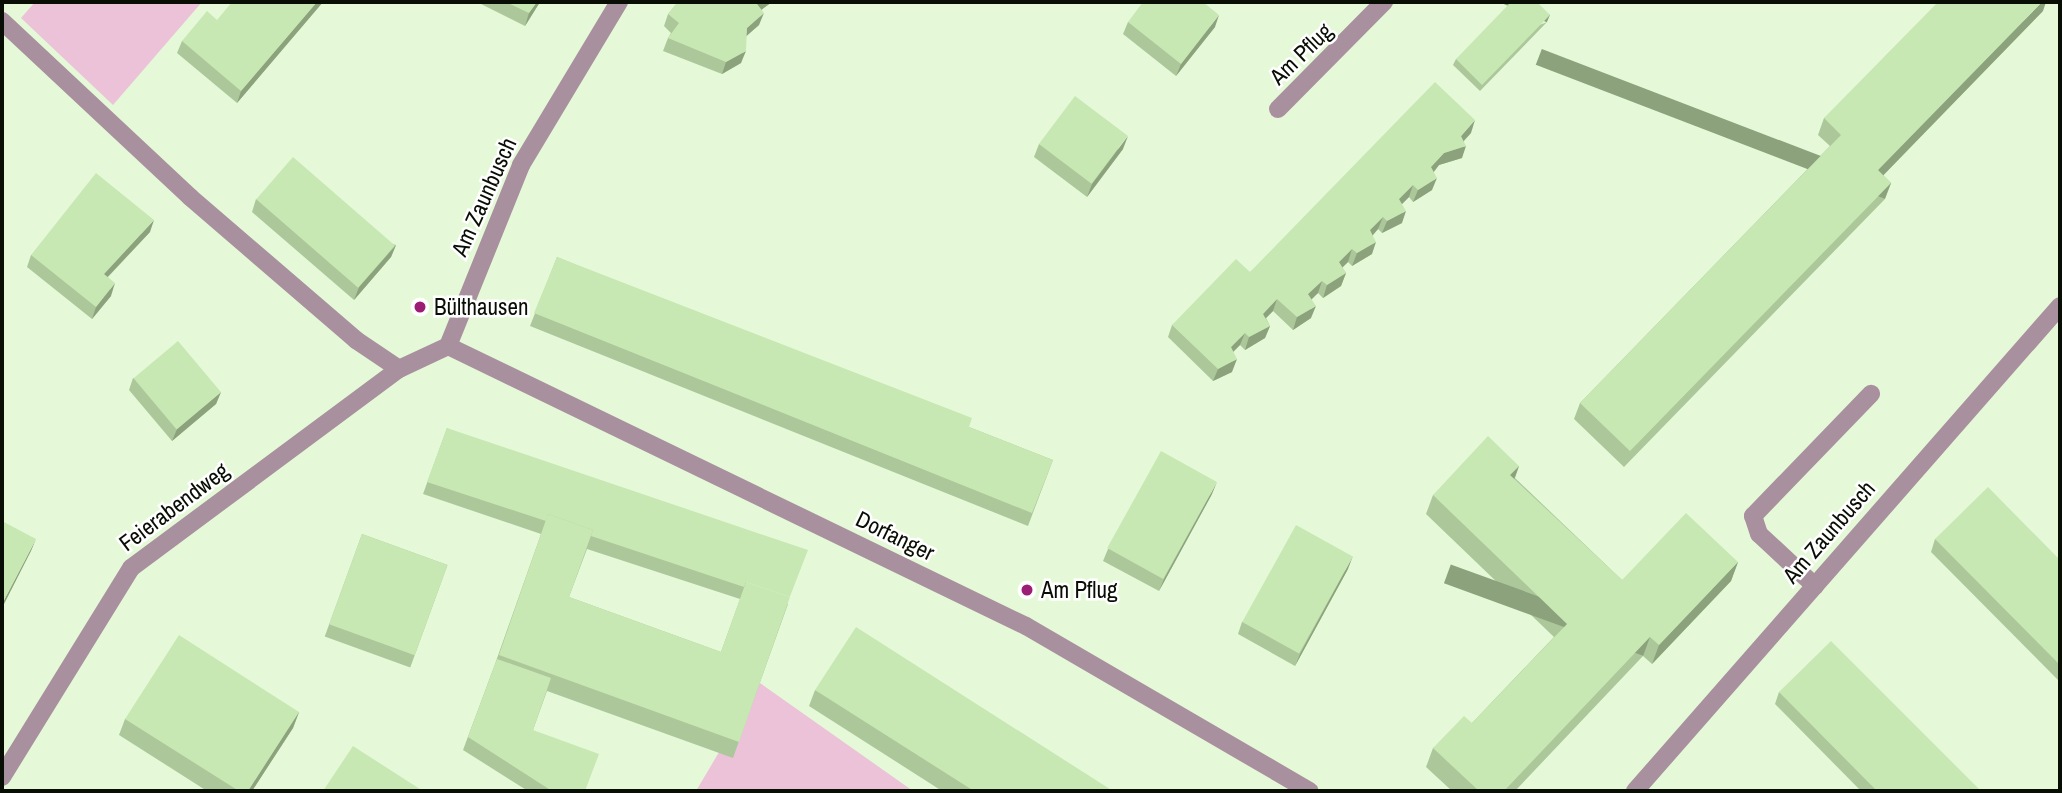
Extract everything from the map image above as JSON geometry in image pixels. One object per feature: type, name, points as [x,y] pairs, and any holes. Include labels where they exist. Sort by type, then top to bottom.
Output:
[{"type":"street","name":"Am Zaunbusch","points":[[448,346],[521,165],[619,2]]},
{"type":"street","name":"Am Pflug","points":[[1278,109],[1384,2]]},
{"type":"street","points":[[2,22],[190,197],[356,340],[399,369]]},
{"type":"street","name":"Am Zaunbusch","points":[[1635,791],[2060,306]]},
{"type":"street","name":"Feierabendweg","points":[[2,777],[131,568],[399,369],[448,346]]},
{"type":"street","name":"Dorfanger","points":[[448,346],[1026,626],[1310,791]]},
{"type":"street","points":[[1815,586],[1759,534],[1753,516],[1871,394]]},
{"type":"shaded area","points":[[35,2],[202,2],[113,105],[21,18]]},
{"type":"shaded area","points":[[760,683],[913,791],[696,791]]},
{"type":"building","points":[[232,2],[317,2],[241,91],[182,41],[207,11],[217,20]]},
{"type":"building","points":[[506,2],[537,2],[529,13]]},
{"type":"building","points":[[678,2],[761,2],[757,4],[764,13],[747,28],[746,51],[726,62],[668,38],[679,23],[668,14]]},
{"type":"building","points":[[1143,2],[1203,2],[1219,15],[1181,64],[1128,22]]},
{"type":"building","points":[[1511,2],[1537,2],[1550,15],[1482,85],[1456,59]]},
{"type":"building","points":[[1938,2],[2042,2],[1878,170],[1891,183],[1630,451],[1580,403],[1841,135],[1824,118]]},
{"type":"building","points":[[1435,82],[1475,120],[1461,136],[1466,146],[1444,153],[1431,167],[1437,178],[1418,190],[1413,185],[1399,199],[1406,211],[1387,221],[1383,217],[1370,230],[1376,242],[1357,253],[1352,249],[1339,262],[1346,273],[1327,285],[1322,281],[1308,294],[1316,306],[1297,317],[1277,299],[1263,314],[1270,326],[1249,337],[1245,333],[1231,347],[1237,359],[1218,369],[1172,325],[1236,259],[1250,272]]},
{"type":"building","points":[[1075,96],[1128,136],[1092,184],[1039,144]]},
{"type":"building","points":[[293,157],[395,246],[358,288],[256,199]]},
{"type":"building","points":[[96,173],[154,220],[104,274],[115,283],[96,307],[31,255]]},
{"type":"building","points":[[557,257],[972,418],[969,427],[1053,460],[1032,513],[534,313]]},
{"type":"building","points":[[178,341],[221,392],[177,430],[134,378]]},
{"type":"building","points":[[447,428],[808,550],[790,597],[746,582],[744,587],[591,536],[593,530],[548,514],[546,521],[427,482]]},
{"type":"building","points":[[1488,436],[1519,466],[1510,475],[1622,580],[1686,513],[1738,562],[1659,645],[1650,637],[1504,791],[1479,791],[1433,748],[1464,716],[1472,723],[1567,624],[1433,495]]},
{"type":"building","points":[[1161,451],[1217,482],[1163,579],[1107,548]]},
{"type":"building","points":[[1988,487],[2060,560],[2060,665],[1935,539]]},
{"type":"building","points":[[548,514],[593,530],[569,597],[721,652],[746,582],[790,597],[739,742],[499,655]]},
{"type":"building","points":[[2,521],[36,539],[2,604]]},
{"type":"building","points":[[1296,525],[1353,557],[1299,654],[1242,622]]},
{"type":"building","points":[[362,534],[448,565],[415,655],[329,624]]},
{"type":"building","points":[[856,627],[1113,791],[974,791],[815,690]]},
{"type":"building","points":[[179,635],[299,712],[248,791],[239,791],[125,719]]},
{"type":"building","points":[[1831,641],[1981,791],[1877,791],[1779,692]]},
{"type":"building","points":[[497,659],[551,678],[533,730],[599,754],[585,791],[552,791],[468,737]]},
{"type":"building","points":[[353,746],[423,791],[323,791]]},
{"type":"place","name":"Bülthausen","points":[[420,307]]},
{"type":"place","name":"Am Pflug","points":[[1027,590]]}]
